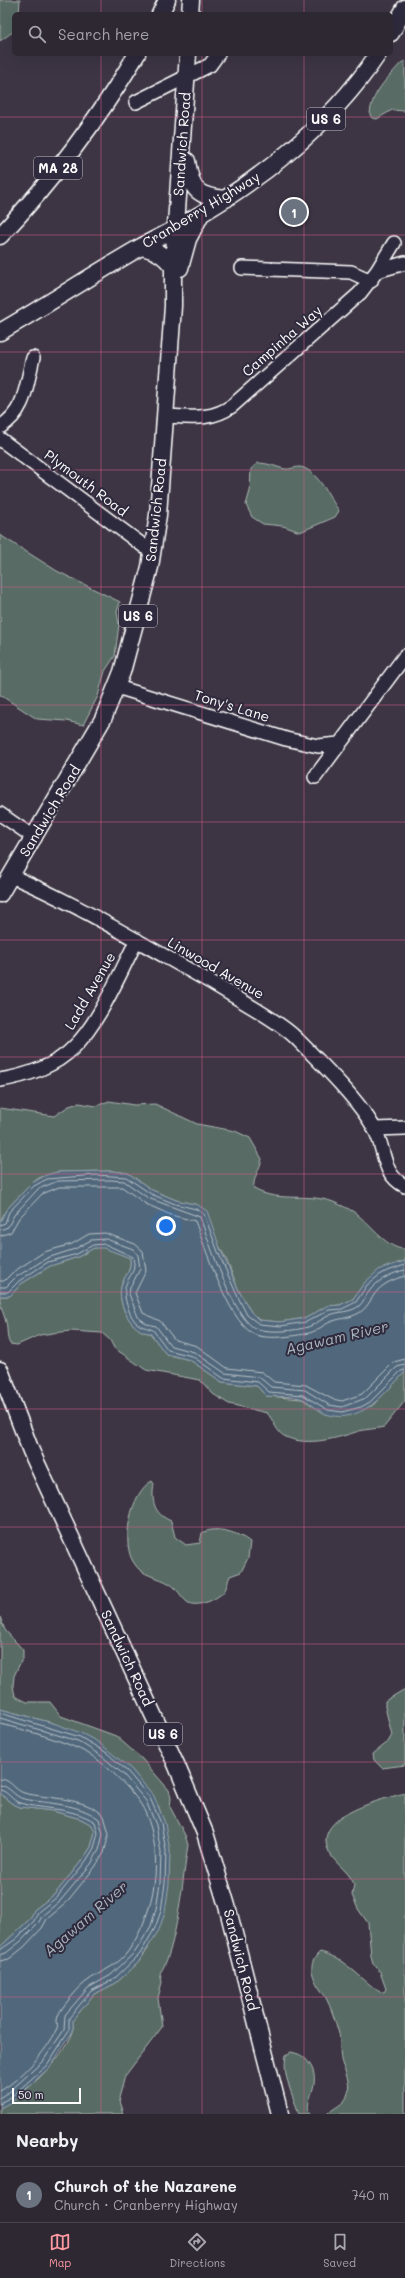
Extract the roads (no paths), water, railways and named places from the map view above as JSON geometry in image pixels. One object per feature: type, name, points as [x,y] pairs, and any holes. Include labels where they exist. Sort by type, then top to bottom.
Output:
[{"type":"main road","points":[[161,12],[166,0]]},
{"type":"main road","points":[[190,12],[192,0]]},
{"type":"main road","points":[[393,29],[405,8]]},
{"type":"main road","name":"MA 28","points":[[0,236],[39,193],[61,164],[110,96],[136,56]]},
{"type":"main road","name":"Sandwich Road","points":[[0,894],[96,734],[117,687],[139,613],[153,553],[158,522],[173,306],[173,267],[188,56]]},
{"type":"main road","name":"Cranberry Highway","points":[[0,332],[50,304],[79,283],[141,246],[176,229],[226,199],[263,174],[306,139],[348,93],[376,56]]},
{"type":"main road","points":[[182,140],[190,178],[197,191],[206,196],[226,199]]},
{"type":"main road","name":"Sandwich Road","points":[[173,306],[185,248],[201,214]]},
{"type":"main road","points":[[141,246],[157,251],[173,267]]},
{"type":"main road","name":"Cranberry Highway","points":[[0,321],[79,283]]},
{"type":"main road","name":"Sandwich Road","points":[[0,1370],[31,1451],[170,1750],[205,1833],[227,1906],[280,2114]]},
{"type":"street","points":[[136,102],[210,65],[217,56]]},
{"type":"street","name":"Campinha Way","points":[[165,416],[202,418],[226,410],[353,300],[374,276],[394,243]]},
{"type":"street","points":[[242,268],[351,272],[374,276],[405,263]]},
{"type":"street","points":[[0,427],[14,416],[22,404],[33,358]]},
{"type":"street","name":"Plymouth Road","points":[[0,439],[153,553]]},
{"type":"street","points":[[315,777],[405,656]]},
{"type":"street","name":"Tony's Lane","points":[[117,687],[292,741],[318,746],[339,744]]},
{"type":"street","points":[[0,814],[34,838]]},
{"type":"street","name":"Linwood Avenue","points":[[11,876],[75,905],[226,990],[286,1030],[352,1099],[375,1129],[388,1170],[395,1180],[405,1186]]},
{"type":"street","name":"Ladd Avenue","points":[[0,1080],[27,1074],[44,1067],[74,1048],[102,1007],[137,940]]},
{"type":"street","points":[[375,1129],[405,1128]]},
{"type":"water","name":"Agawam River","points":[[112,1171],[128,1173],[152,1190],[176,1200],[198,1205],[207,1211],[221,1251],[239,1291],[251,1312],[259,1320],[280,1322],[306,1318],[327,1306],[340,1305],[353,1299],[364,1283],[380,1269],[405,1261],[405,1372],[380,1398],[361,1412],[338,1417],[323,1413],[303,1399],[266,1396],[257,1386],[222,1382],[190,1360],[166,1354],[150,1333],[143,1332],[132,1323],[124,1309],[120,1294],[122,1283],[130,1267],[130,1258],[104,1248],[94,1248],[78,1257],[50,1266],[21,1284],[10,1296],[0,1296],[0,1222],[6,1210],[32,1183],[46,1175],[57,1172]]},
{"type":"water","name":"Agawam River","points":[[0,1709],[53,1723],[81,1733],[98,1742],[131,1769],[154,1796],[165,1823],[170,1851],[169,1884],[165,1912],[159,1930],[138,1963],[116,1983],[94,1994],[73,2020],[73,2031],[50,2067],[13,2101],[0,2108],[0,1947],[31,1918],[34,1910],[55,1894],[91,1847],[95,1832],[92,1825],[81,1819],[53,1811],[20,1807],[11,1803],[0,1793]]},
{"type":"place","name":"Church of the Nazarene","points":[[294,212]]}]
